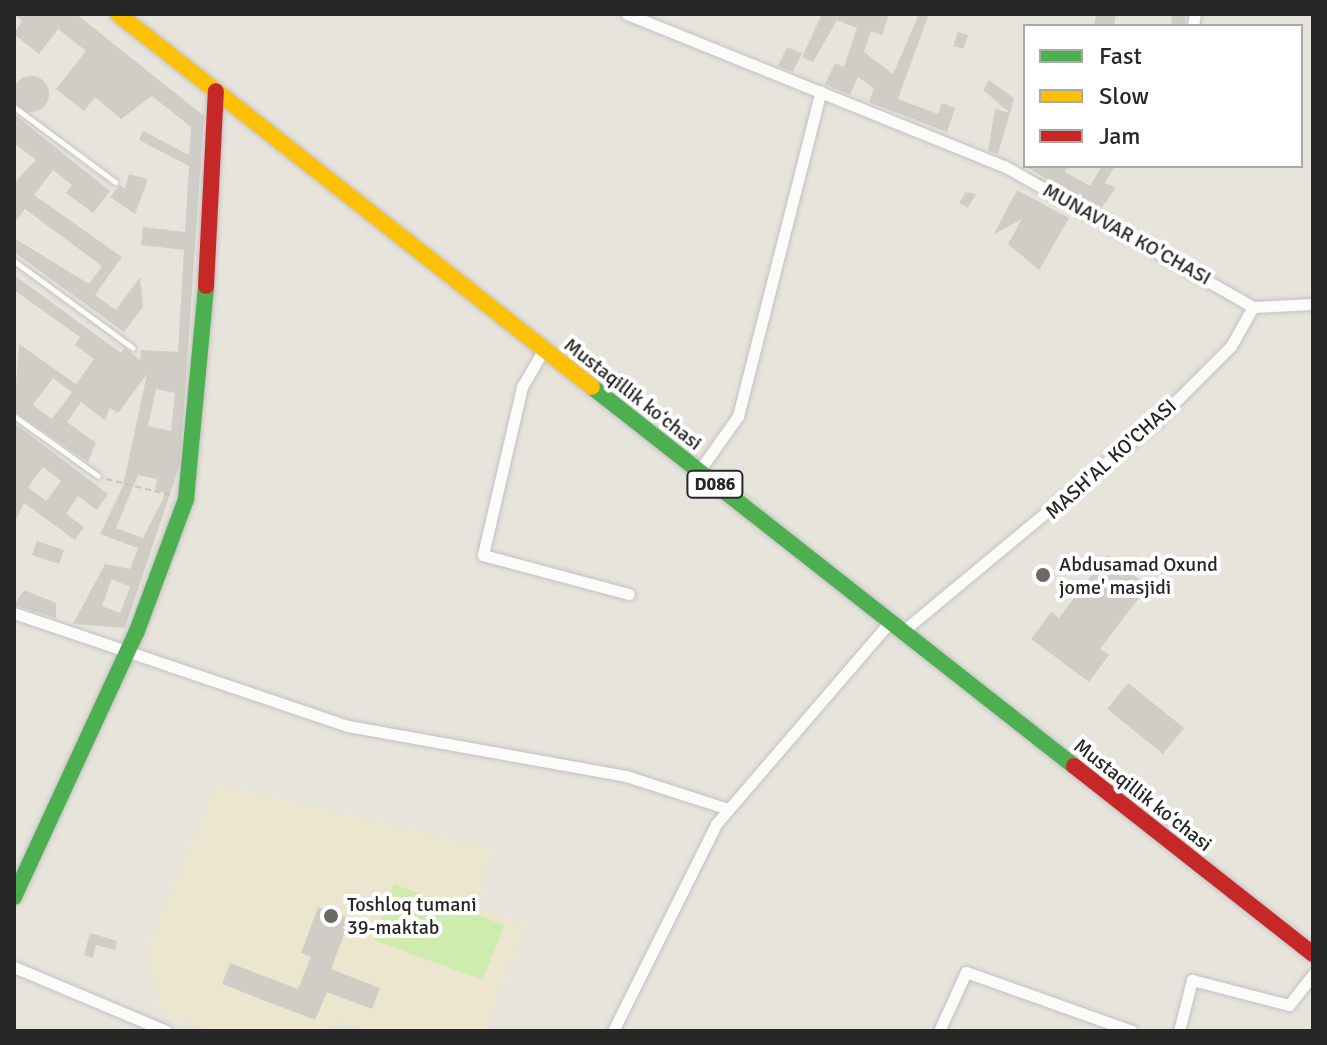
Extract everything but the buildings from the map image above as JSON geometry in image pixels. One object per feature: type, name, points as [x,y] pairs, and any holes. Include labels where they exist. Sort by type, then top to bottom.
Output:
[{"type":"main road","name":"Mustaqillik koʻchasi","points":[[118,14],[1313,954]]},
{"type":"main road","points":[[14,897],[126,656],[186,499],[200,405],[216,91]]},
{"type":"street","name":"MUNAVVAR KO'CHASI","points":[[627,14],[1004,166],[1253,307]]},
{"type":"street","points":[[699,471],[738,416],[821,91]]},
{"type":"street","points":[[1253,307],[1313,304]]},
{"type":"street","name":"MASH'AL KO'CHASI","points":[[613,1031],[728,809],[897,626],[1155,422],[1231,346],[1253,307]]},
{"type":"street","points":[[544,349],[522,387],[483,555],[629,594]]},
{"type":"street","points":[[14,613],[126,656],[348,726],[626,776],[728,809]]},
{"type":"street","points":[[14,967],[166,1031]]},
{"type":"street","points":[[939,1031],[966,972],[1132,1031]]},
{"type":"street","points":[[1179,1031],[1192,980],[1289,1005],[1313,974]]},
{"type":"lane","points":[[14,107],[115,182]]},
{"type":"lane","points":[[14,261],[133,348]]},
{"type":"lane","points":[[14,416],[98,476]]},
{"type":"path","points":[[98,476],[186,499]]},
{"type":"shaded area","name":"Toshloq tumani 39-maktab","points":[[216,784],[490,849],[478,906],[524,926],[486,1031],[369,1031],[336,1019],[326,1031],[209,1031],[160,1009],[147,951]]},
{"type":"green space","points":[[394,884],[504,925],[483,980],[373,940]]},
{"type":"traffic: fast","points":[[14,897],[137,631],[186,499],[206,286]]},
{"type":"traffic: fast","points":[[592,387],[1074,766]]},
{"type":"traffic: slow","points":[[118,14],[592,387]]},
{"type":"traffic: jam","points":[[206,286],[216,91]]},
{"type":"traffic: jam","points":[[1074,766],[1313,954]]},
{"type":"place","name":"Abdusamad Oxund jome' masjidi","points":[[1043,575]]},
{"type":"place","name":"Toshloq tumani 39-maktab","points":[[331,916]]}]
